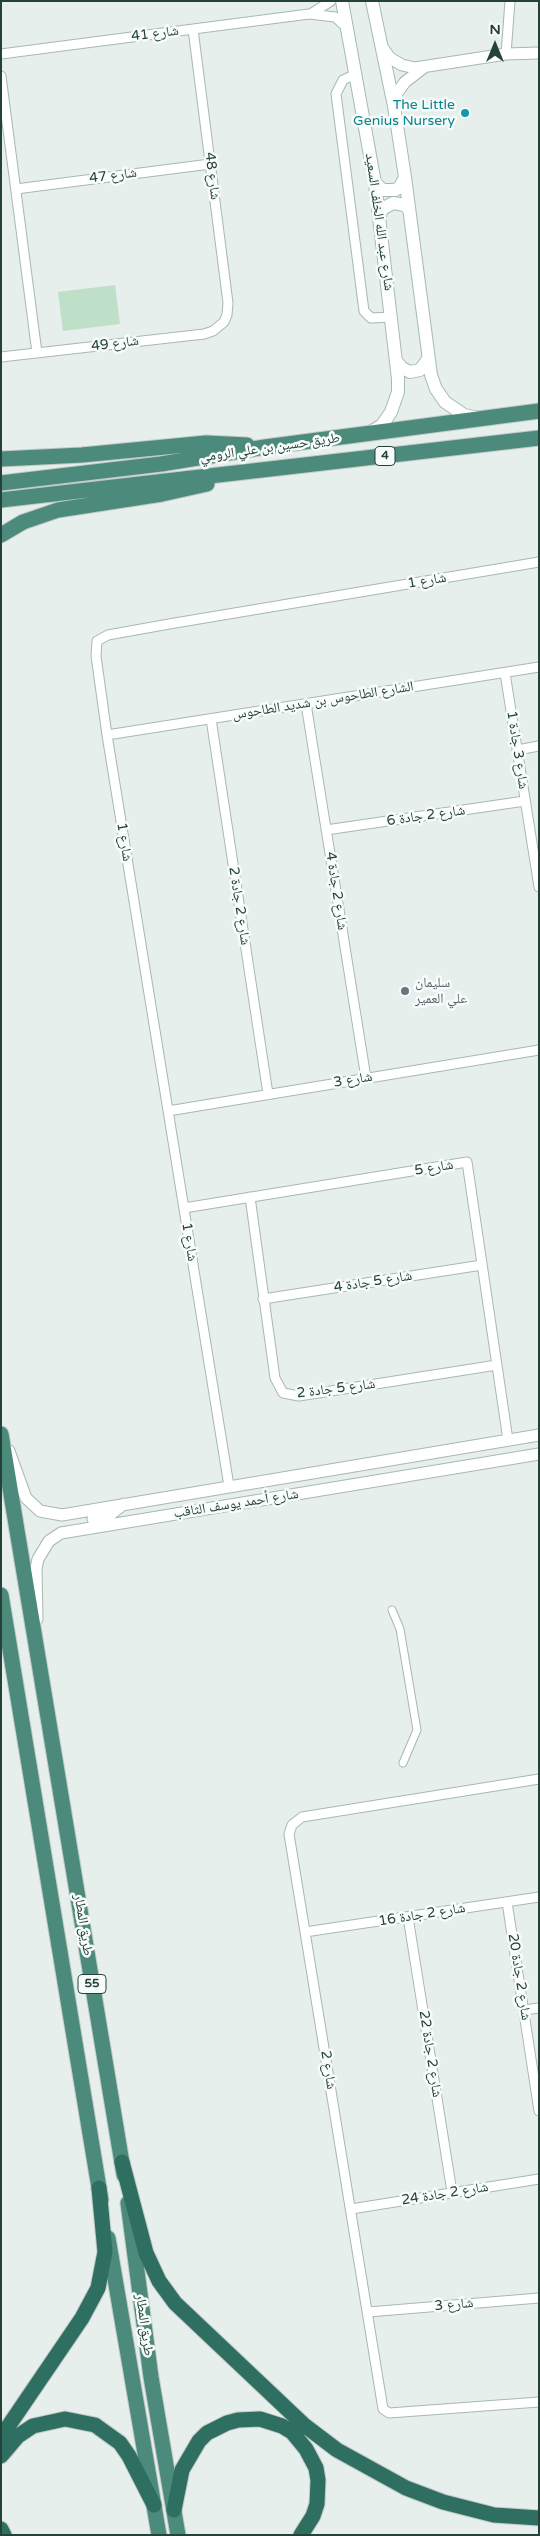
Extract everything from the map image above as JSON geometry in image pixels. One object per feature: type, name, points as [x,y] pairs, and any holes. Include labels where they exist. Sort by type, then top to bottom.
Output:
[{"type":"highway","name":"طريق حسين بن علي الرومي","points":[[1,483],[152,465],[539,411]]},
{"type":"highway","name":"طريق حسين بن علي الرومي","points":[[1,500],[539,438]]},
{"type":"highway","points":[[1,459],[206,443],[236,443],[265,448]]},
{"type":"highway","points":[[1,523],[77,507],[178,491],[241,472]]},
{"type":"highway","points":[[1,535],[40,515]]},
{"type":"highway","name":"طريق المطار","points":[[1,1434],[122,2162],[151,2377],[178,2535]]},
{"type":"highway","name":"طريق المطار","points":[[1,1595],[5,1635],[159,2535]]},
{"type":"highway","points":[[122,2162],[146,2253],[159,2281],[175,2303],[304,2425],[337,2450],[406,2488],[443,2502],[494,2515],[539,2518]]},
{"type":"highway","points":[[1,2437],[82,2318],[98,2288],[106,2252],[99,2188]]},
{"type":"highway","points":[[1,2456],[18,2436],[33,2426],[65,2419],[95,2425],[114,2438],[130,2456],[154,2505]]},
{"type":"highway","points":[[174,2510],[182,2470],[199,2441],[207,2433],[227,2422],[260,2420],[277,2424],[292,2432],[306,2449],[316,2468],[318,2480],[317,2504],[313,2516],[301,2535]]},
{"type":"highway","points":[[1,2530],[4,2535]]},
{"type":"main road","name":"شارع عبد الله الخلف السعيد","points":[[342,1],[349,30],[380,216],[398,386],[394,405],[387,419],[369,434]]},
{"type":"main road","points":[[372,1],[394,106],[428,359],[433,382],[440,396],[457,411],[479,418]]},
{"type":"main road","points":[[375,183],[378,187],[389,191],[400,187],[405,177]]},
{"type":"main road","points":[[380,216],[382,210],[393,202],[405,205],[409,210]]},
{"type":"main road","points":[[396,361],[402,368],[410,372],[420,370],[428,359]]},
{"type":"street","name":"شارع 41","points":[[309,14],[331,1]]},
{"type":"street","points":[[506,54],[510,1]]},
{"type":"street","name":"شارع 41","points":[[1,54],[309,14],[335,17],[349,30]]},
{"type":"street","name":"شارع 48","points":[[193,29],[228,303],[228,315],[224,322]]},
{"type":"street","points":[[382,47],[390,58],[402,65],[423,68],[506,54],[539,53]]},
{"type":"street","points":[[394,106],[397,93],[405,82],[423,68]]},
{"type":"street","points":[[356,74],[343,80],[336,94],[364,310],[371,318],[392,317]]},
{"type":"street","points":[[1,76],[37,353]]},
{"type":"street","name":"شارع 47","points":[[16,189],[210,164]]},
{"type":"street","name":"شارع 49","points":[[1,357],[204,334],[213,331],[224,322]]},
{"type":"street","name":"شارع 1","points":[[229,1486],[107,735],[96,648],[97,641],[101,637],[285,603],[539,562]]},
{"type":"street","name":"الشارع الطاحوس بن شديد الطاحوس","points":[[107,735],[539,667]]},
{"type":"street","name":"شارع 3 جادة 1","points":[[505,673],[539,887]]},
{"type":"street","name":"شارع 2 جادة 4","points":[[306,704],[366,1078]]},
{"type":"street","name":"شارع 2 جادة 2","points":[[211,719],[268,1094]]},
{"type":"street","points":[[517,750],[539,746]]},
{"type":"street","name":"شارع 2 جادة 6","points":[[326,830],[526,801]]},
{"type":"street","name":"شارع 3","points":[[168,1110],[539,1050]]},
{"type":"street","name":"شارع 5","points":[[184,1208],[467,1162],[508,1440]]},
{"type":"street","name":"شارع 5 جادة 2","points":[[250,1198],[275,1378],[282,1393],[299,1396],[497,1365]]},
{"type":"street","name":"شارع 5 جادة 4","points":[[263,1299],[482,1265]]},
{"type":"street","name":"شارع أحمد يوسف الثاقب","points":[[1,1429],[26,1498],[40,1511],[62,1515],[539,1435]]},
{"type":"street","points":[[443,1470],[441,1466],[443,1461],[474,1453],[482,1444]]},
{"type":"street","name":"شارع أحمد يوسف الثاقب","points":[[37,1653],[36,1569],[38,1559],[49,1541],[61,1533],[539,1454]]},
{"type":"street","points":[[72,1530],[78,1522],[110,1515],[124,1504]]},
{"type":"street","points":[[392,1610],[400,1629],[417,1730],[403,1763]]},
{"type":"street","name":"شارع 2","points":[[539,1779],[302,1817],[292,1825],[289,1834],[383,2410],[389,2413],[539,2402]]},
{"type":"street","name":"شارع 2 جادة 16","points":[[305,1932],[539,1897]]},
{"type":"street","name":"شارع 2 جادة 20","points":[[507,1902],[539,2111]]},
{"type":"street","name":"شارع 2 جادة 22","points":[[408,1917],[452,2192]]},
{"type":"street","points":[[524,2010],[539,2008]]},
{"type":"street","name":"شارع 2 جادة 24","points":[[351,2209],[539,2179]]},
{"type":"street","name":"شارع 3","points":[[368,2312],[539,2298]]},
{"type":"green space","points":[[115,285],[120,324],[63,331],[58,292]]},
{"type":"place","name":"The Little Genius Nursery","points":[[465,113]]},
{"type":"place","name":"سليمان علي العمير","points":[[405,991]]}]
